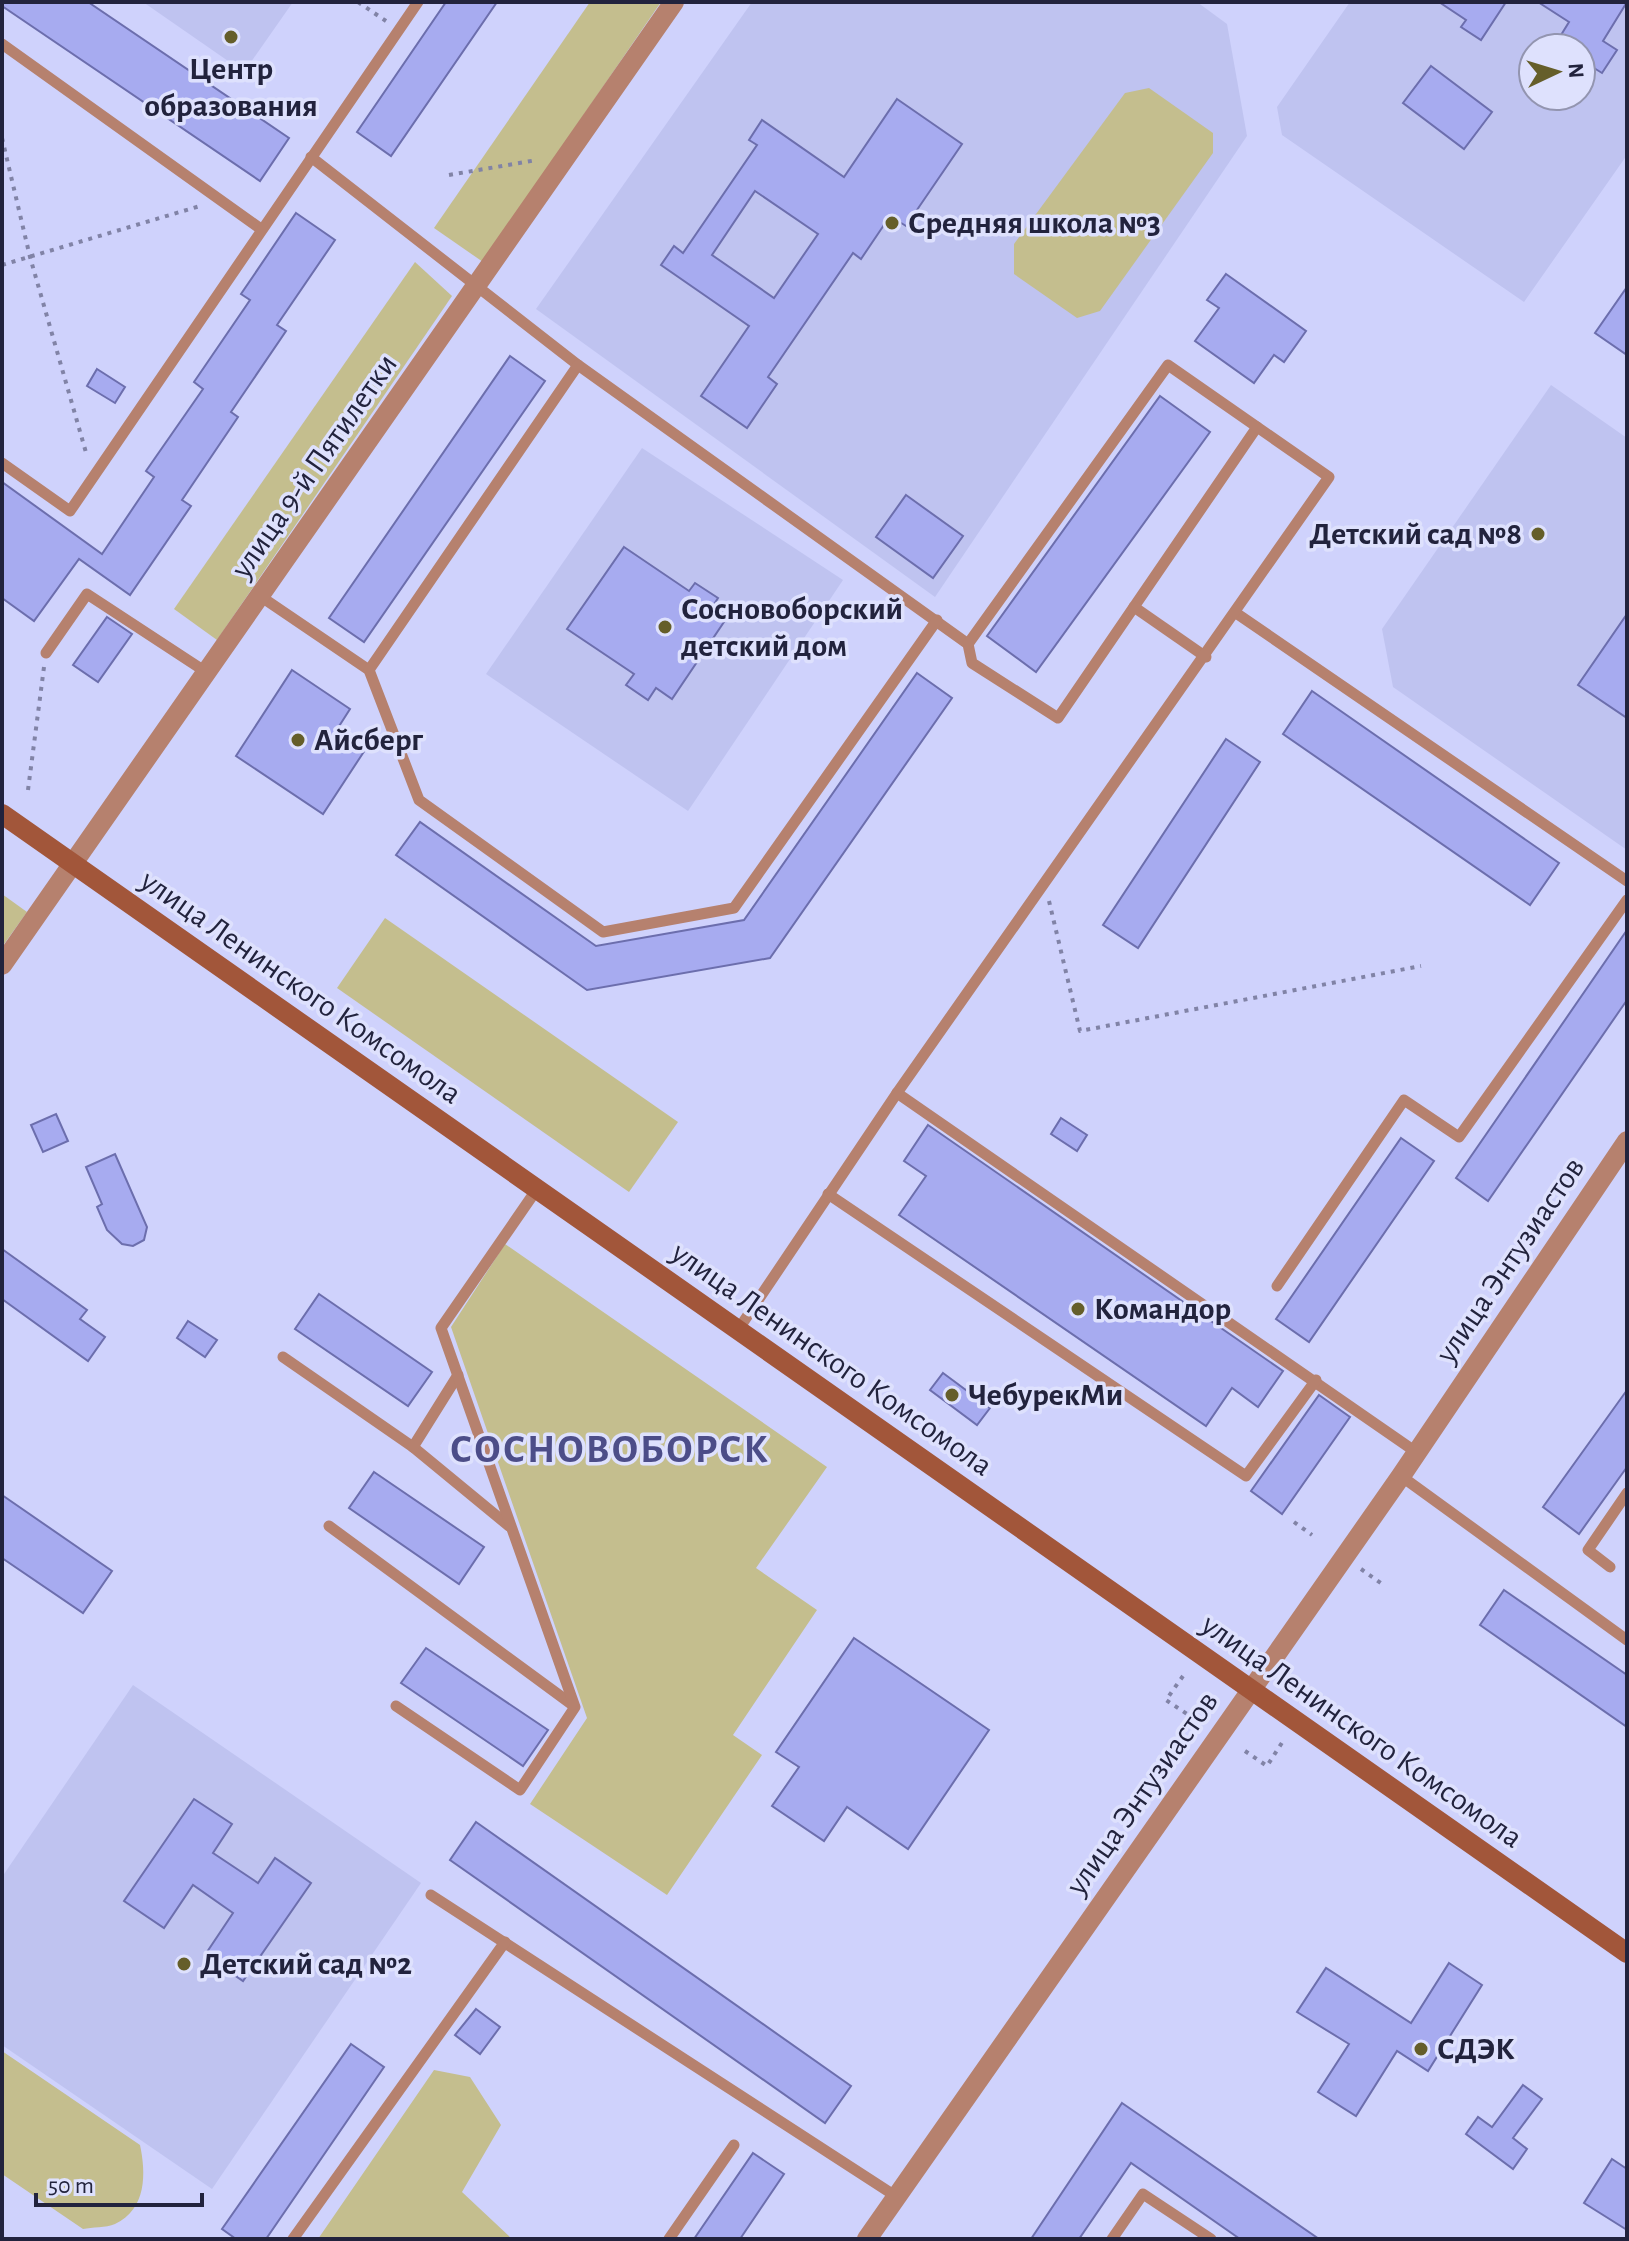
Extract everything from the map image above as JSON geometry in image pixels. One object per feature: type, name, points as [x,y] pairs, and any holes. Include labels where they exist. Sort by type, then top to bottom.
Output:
[{"type":"main road","name":"улица Ленинского Комсомола","points":[[2,814],[1627,1953]]},
{"type":"street","name":"улица 9-й Пятилетки","points":[[2,965],[674,2]]},
{"type":"street","name":"улица Энтузиастов","points":[[867,2239],[1401,1476],[1627,1141]]},
{"type":"lane","points":[[2,463],[70,511],[418,2]]},
{"type":"lane","points":[[2,44],[261,229]]},
{"type":"lane","points":[[311,157],[478,284],[578,365],[937,620],[968,644],[972,663],[1058,718],[1257,427]]},
{"type":"lane","points":[[369,670],[578,365]]},
{"type":"lane","points":[[738,1330],[897,1093],[1206,657],[1329,477],[1168,365],[968,644]]},
{"type":"lane","points":[[46,653],[87,594],[206,672]]},
{"type":"lane","points":[[260,596],[369,670],[419,800],[603,932],[734,908],[937,620]]},
{"type":"lane","points":[[1134,607],[1206,657]]},
{"type":"lane","points":[[1236,613],[1627,881]]},
{"type":"lane","points":[[1277,1286],[1404,1100],[1459,1137],[1627,900]]},
{"type":"lane","points":[[897,1093],[1416,1452]]},
{"type":"lane","points":[[537,1189],[441,1328],[575,1707]]},
{"type":"lane","points":[[828,1194],[1246,1476],[1316,1380]]},
{"type":"lane","points":[[283,1357],[413,1447],[509,1526]]},
{"type":"lane","points":[[413,1447],[458,1375]]},
{"type":"lane","points":[[1401,1476],[1627,1640]]},
{"type":"lane","points":[[1610,1567],[1588,1550],[1627,1493]]},
{"type":"lane","points":[[329,1526],[575,1707]]},
{"type":"lane","points":[[396,1706],[520,1790],[575,1707]]},
{"type":"lane","points":[[431,1895],[897,2197]]},
{"type":"lane","points":[[293,2239],[505,1942]]},
{"type":"lane","points":[[669,2239],[734,2145]]},
{"type":"lane","points":[[1112,2239],[1143,2194],[1211,2239]]},
{"type":"path","points":[[358,2],[399,30]]},
{"type":"path","points":[[2,138],[30,257],[93,477]]},
{"type":"path","points":[[449,175],[568,154]]},
{"type":"path","points":[[2,265],[221,200]]},
{"type":"path","points":[[28,790],[46,653]]},
{"type":"path","points":[[1045,883],[1080,1031],[1421,966]]},
{"type":"path","points":[[1294,1522],[1312,1535]]},
{"type":"path","points":[[1361,1569],[1385,1586]]},
{"type":"path","points":[[1183,1676],[1166,1700],[1187,1714]]},
{"type":"path","points":[[1245,1751],[1267,1766],[1285,1738]]},
{"type":"shaded area","name":"Центр образования","points":[[143,2],[293,2],[244,72]]},
{"type":"shaded area","points":[[590,2],[661,2],[483,262],[434,228]]},
{"type":"shaded area","name":"Средняя школа №3","points":[[752,2],[1197,2],[1227,24],[1247,136],[935,597],[536,309]]},
{"type":"shaded area","points":[[1350,2],[1627,2],[1627,155],[1524,302],[1282,135],[1277,107]]},
{"type":"shaded area","points":[[1149,88],[1213,133],[1213,153],[1100,311],[1077,318],[1014,274],[1014,244],[1125,93]]},
{"type":"shaded area","points":[[415,262],[452,296],[217,640],[174,609]]},
{"type":"shaded area","name":"Детский сад №8","points":[[1551,385],[1627,438],[1627,850],[1393,687],[1382,629]]},
{"type":"shaded area","name":"Сосновоборский детский дом","points":[[642,448],[843,580],[688,811],[486,674]]},
{"type":"shaded area","points":[[2,894],[27,912],[2,947]]},
{"type":"shaded area","points":[[385,918],[678,1122],[629,1192],[337,988]]},
{"type":"shaded area","points":[[505,1244],[827,1467],[756,1568],[817,1610],[733,1735],[762,1755],[667,1895],[530,1804],[587,1718],[451,1327]]},
{"type":"shaded area","name":"Детский сад №2","points":[[133,1685],[421,1883],[212,2189],[2,2045],[2,1877]]},
{"type":"shaded area","points":[[2,2051],[140,2145],[142,2189],[139,2200],[126,2217],[115,2224],[83,2229],[2,2174]]},
{"type":"shaded area","points":[[434,2070],[470,2077],[501,2125],[462,2192],[512,2239],[318,2239]]},
{"type":"building","points":[[2,2],[88,2],[289,138],[260,181],[2,6]]},
{"type":"building","points":[[446,2],[497,2],[391,156],[357,132]]},
{"type":"building","points":[[1439,2],[1506,2],[1481,40],[1461,27],[1466,20]]},
{"type":"building","points":[[1538,2],[1627,2],[1603,41],[1617,50],[1602,73],[1597,70],[1597,32],[1563,32],[1569,22]]},
{"type":"building","points":[[1431,66],[1492,112],[1464,149],[1403,103]]},
{"type":"building","points":[[897,99],[962,144],[906,226],[890,216],[861,259],[853,253],[768,377],[777,384],[747,428],[701,396],[749,326],[661,265],[674,246],[683,253],[757,145],[749,140],[762,120],[844,177]],"holes":[[[755,191],[818,234],[774,298],[712,255]]]},
{"type":"building","points":[[296,213],[335,240],[277,325],[286,331],[231,412],[238,417],[182,500],[191,506],[130,595],[79,559],[34,621],[2,598],[2,482],[102,554],[154,477],[146,471],[203,389],[194,382],[250,300],[241,294]]},
{"type":"building","points":[[1226,274],[1306,331],[1284,362],[1274,355],[1254,383],[1195,341],[1219,308],[1207,300]]},
{"type":"building","points":[[1627,287],[1627,355],[1595,333]]},
{"type":"building","points":[[510,356],[545,381],[364,642],[329,618]]},
{"type":"building","points":[[97,369],[125,387],[115,403],[87,386]]},
{"type":"building","points":[[1160,396],[1210,432],[1036,672],[987,636]]},
{"type":"building","points":[[906,495],[963,536],[933,578],[876,537]]},
{"type":"building","name":"Сосновоборский детский дом","points":[[624,547],[689,591],[695,583],[718,598],[713,606],[728,616],[672,699],[656,688],[648,700],[626,685],[634,674],[567,629]]},
{"type":"building","points":[[1627,614],[1627,718],[1578,685]]},
{"type":"building","points":[[107,617],[132,634],[98,682],[73,665]]},
{"type":"building","name":"Айсберг","points":[[292,670],[350,709],[336,731],[365,750],[323,814],[236,756]]},
{"type":"building","points":[[917,673],[952,698],[770,958],[587,990],[396,855],[420,822],[596,946],[744,920]]},
{"type":"building","points":[[1312,691],[1559,863],[1530,905],[1283,734]]},
{"type":"building","points":[[1226,739],[1260,762],[1138,948],[1103,925]]},
{"type":"building","points":[[1627,930],[1627,1000],[1488,1201],[1456,1178]]},
{"type":"building","points":[[56,1114],[68,1141],[43,1152],[31,1125]]},
{"type":"building","points":[[1061,1118],[1087,1135],[1077,1151],[1051,1134]]},
{"type":"building","points":[[928,1125],[1283,1371],[1258,1407],[1232,1388],[1206,1426],[899,1215],[926,1176],[904,1161]]},
{"type":"building","points":[[1401,1138],[1434,1161],[1309,1342],[1276,1319]]},
{"type":"building","points":[[115,1154],[147,1227],[144,1240],[133,1246],[122,1244],[107,1230],[97,1207],[102,1204],[86,1167]]},
{"type":"building","points":[[2,1249],[87,1310],[80,1319],[105,1337],[88,1361],[2,1299]]},
{"type":"building","points":[[319,1294],[432,1372],[408,1406],[295,1329]]},
{"type":"building","points":[[188,1321],[217,1340],[205,1357],[177,1338]]},
{"type":"building","points":[[943,1373],[990,1408],[977,1425],[930,1390]]},
{"type":"building","points":[[1627,1390],[1627,1467],[1579,1534],[1543,1507]]},
{"type":"building","points":[[1319,1395],[1350,1417],[1282,1514],[1251,1491]]},
{"type":"building","points":[[374,1472],[484,1547],[459,1584],[349,1508]]},
{"type":"building","points":[[2,1495],[112,1571],[83,1613],[2,1558]]},
{"type":"building","points":[[1504,1590],[1627,1675],[1627,1727],[1480,1625]]},
{"type":"building","points":[[854,1638],[989,1730],[908,1849],[847,1807],[824,1841],[772,1806],[799,1767],[776,1752]]},
{"type":"building","points":[[426,1648],[548,1730],[523,1766],[401,1683]]},
{"type":"building","points":[[194,1799],[232,1824],[213,1853],[258,1883],[275,1858],[311,1883],[243,1981],[205,1955],[233,1913],[193,1885],[164,1928],[124,1901]]},
{"type":"building","points":[[476,1822],[851,2086],[825,2123],[450,1860]]},
{"type":"building","points":[[1449,1963],[1482,1985],[1428,2071],[1397,2051],[1356,2116],[1318,2092],[1349,2044],[1297,2012],[1326,1968],[1411,2023]]},
{"type":"building","points":[[476,2009],[500,2027],[480,2054],[455,2035]]},
{"type":"building","points":[[351,2044],[384,2067],[266,2239],[236,2239],[222,2229]]},
{"type":"building","points":[[1523,2085],[1542,2099],[1513,2138],[1527,2149],[1513,2169],[1466,2134],[1478,2117],[1492,2127]]},
{"type":"building","points":[[1122,2103],[1319,2239],[1240,2239],[1131,2163],[1079,2239],[1031,2239]]},
{"type":"building","points":[[753,2153],[784,2174],[740,2239],[694,2239]]},
{"type":"building","points":[[1612,2159],[1627,2169],[1627,2230],[1584,2203]]},
{"type":"place","name":"Центр образования","points":[[231,37]]},
{"type":"place","name":"Средняя школа №3","points":[[892,223]]},
{"type":"place","name":"Детский сад №8","points":[[1538,534]]},
{"type":"place","name":"Сосновоборский детский дом","points":[[665,627]]},
{"type":"place","name":"Айсберг","points":[[298,740]]},
{"type":"place","name":"Командор","points":[[1078,1309]]},
{"type":"place","name":"ЧебурекМи","points":[[952,1395]]},
{"type":"place","name":"Детский сад №2","points":[[184,1964]]},
{"type":"place","name":"СДЭК","points":[[1421,2049]]},
{"type":"district","name":"СОСНОВОБОРСК","points":[[610,1450]]}]
